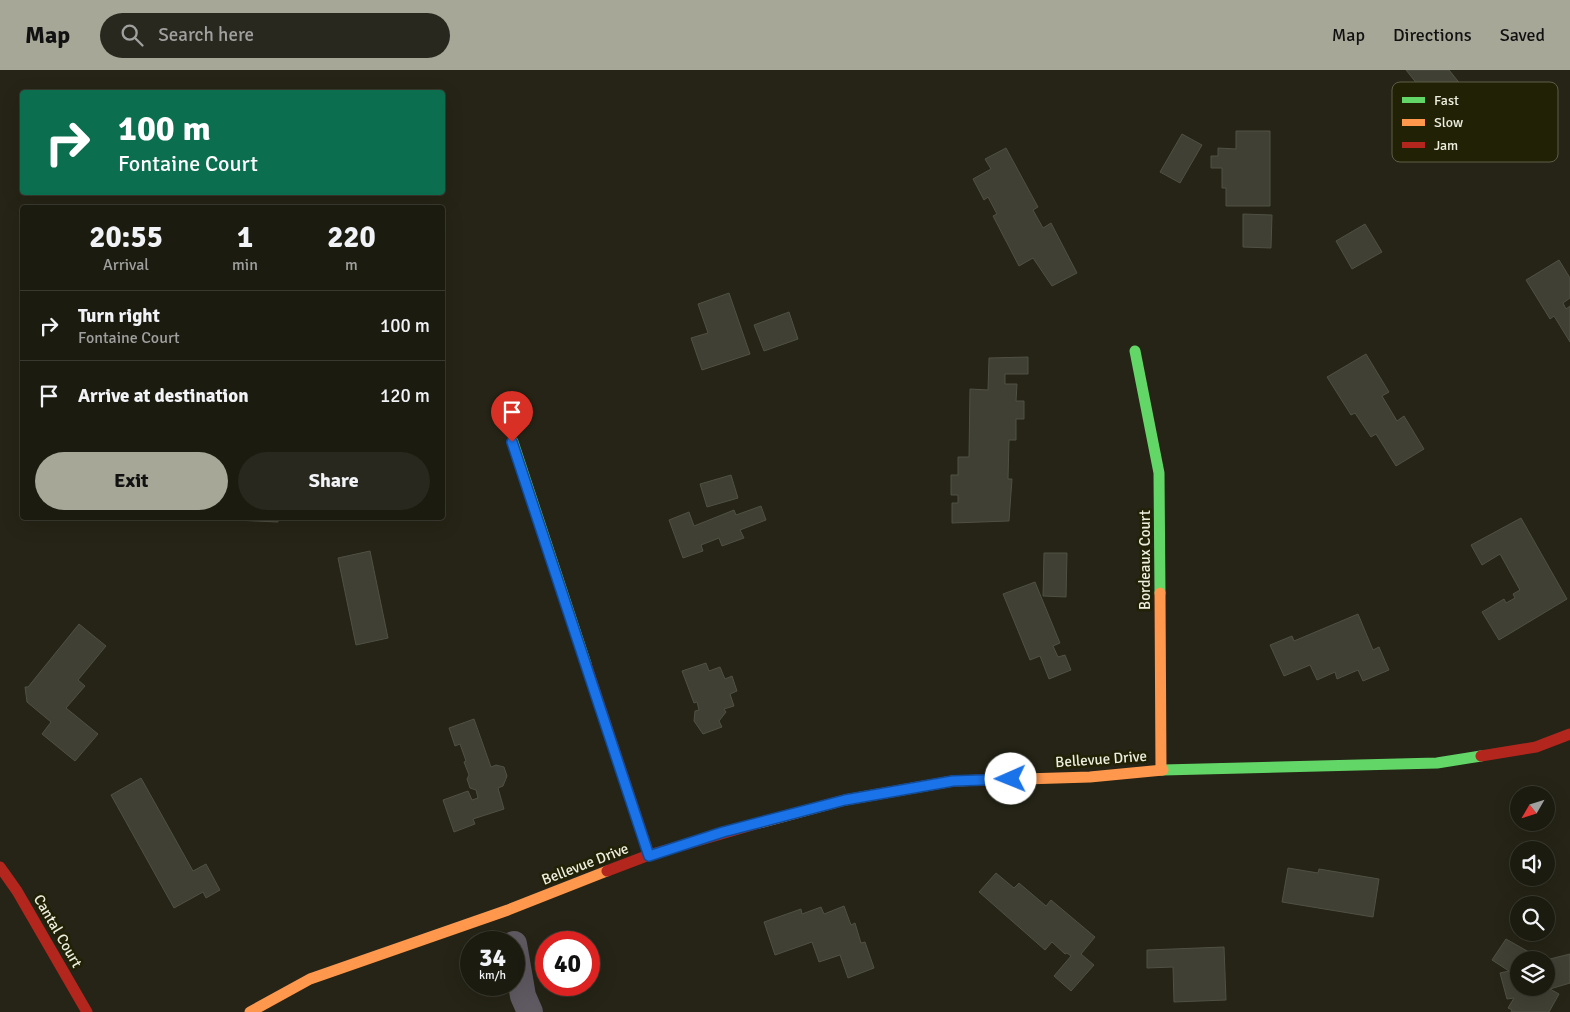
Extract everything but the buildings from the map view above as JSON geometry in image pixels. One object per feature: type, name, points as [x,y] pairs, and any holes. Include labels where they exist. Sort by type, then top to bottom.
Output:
[{"type":"street","name":"Bordeaux Court","points":[[1135,351],[1159,473],[1161,770]]},
{"type":"street","points":[[512,442],[649,856]]},
{"type":"street","name":"Bellevue Drive","points":[[250,1012],[310,979],[508,910],[649,856],[723,832],[845,800],[953,781],[1090,777],[1161,770],[1438,762],[1536,747],[1570,734]]},
{"type":"street","name":"Cantal Court","points":[[0,867],[17,891],[87,1012]]},
{"type":"street","points":[[508,910],[512,931]]},
{"type":"street","points":[[523,996],[530,1012]]},
{"type":"traffic: fast","points":[[1135,351],[1159,473],[1160,593]]},
{"type":"traffic: fast","points":[[513,442],[586,664]]},
{"type":"traffic: fast","points":[[1163,770],[1437,763],[1481,756]]},
{"type":"traffic: slow","points":[[1160,593],[1161,770]]},
{"type":"traffic: slow","points":[[759,823],[845,800],[953,781],[1090,777],[1163,770]]},
{"type":"traffic: slow","points":[[250,1012],[310,979],[508,910],[607,871]]},
{"type":"traffic: jam","points":[[586,664],[649,855]]},
{"type":"traffic: jam","points":[[1481,756],[1536,747],[1570,734]]},
{"type":"traffic: jam","points":[[607,871],[649,855],[759,823]]},
{"type":"traffic: jam","points":[[0,867],[17,891],[87,1012]]},
{"type":"route","points":[[512,442],[649,856],[723,832],[845,800],[953,781],[1011,779]]}]
